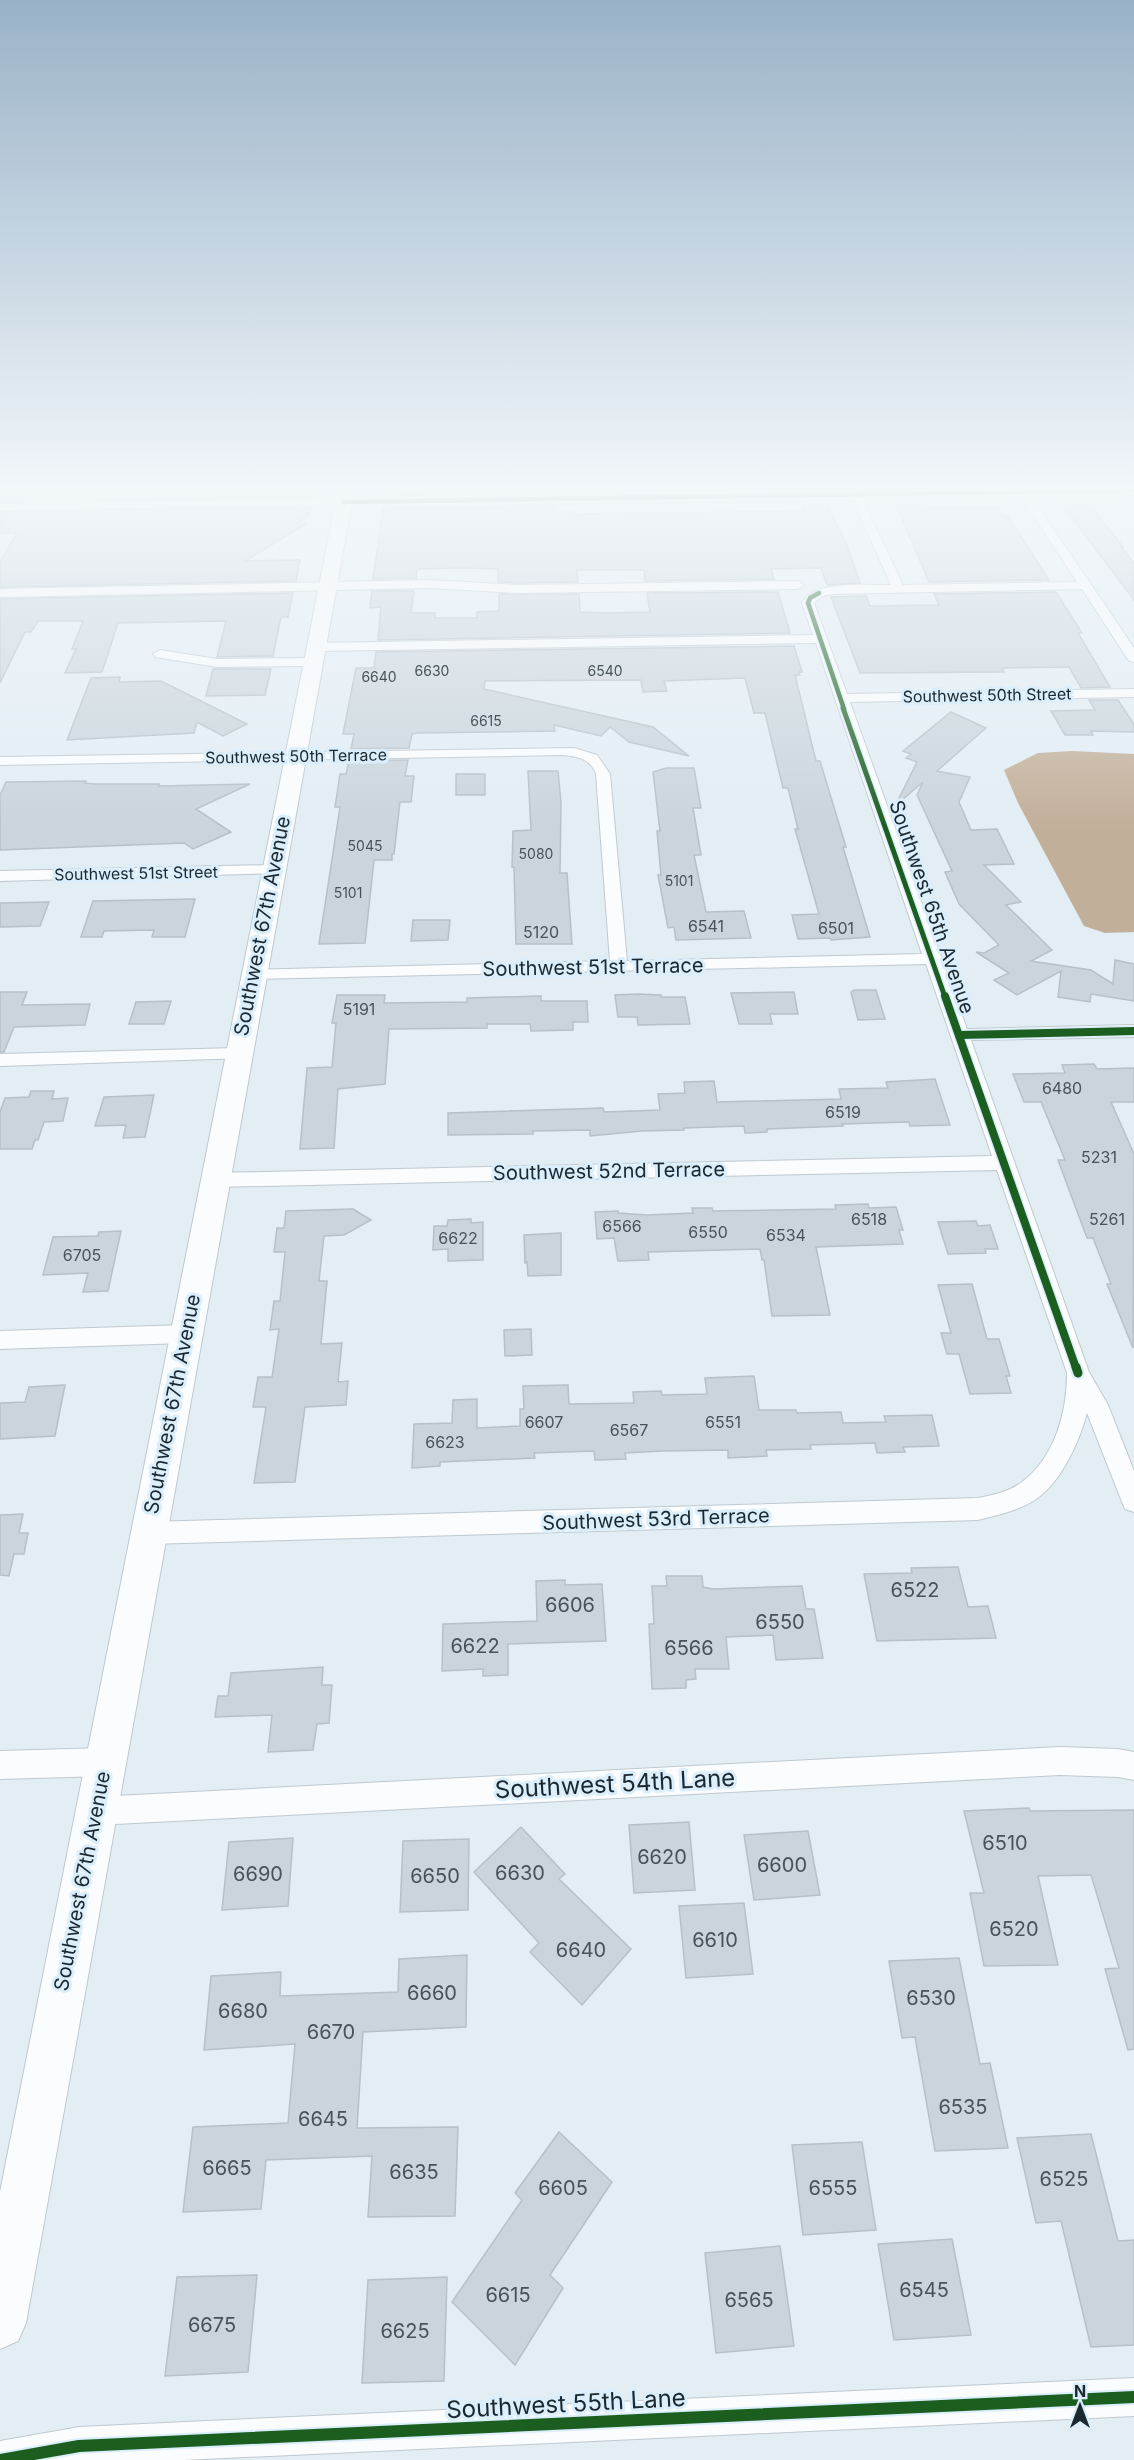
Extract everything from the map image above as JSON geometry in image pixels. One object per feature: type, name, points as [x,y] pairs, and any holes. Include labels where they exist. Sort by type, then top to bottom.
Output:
[{"type":"main road","name":"Southwest 67th Avenue","points":[[0,2323],[325,600]]},
{"type":"street","name":"Southwest 65th Avenue","points":[[809,600],[808,603],[819,639],[1078,1372],[1096,1405],[1134,1502]]},
{"type":"street","points":[[1095,600],[1134,658]]},
{"type":"street","points":[[160,654],[187,662],[208,664],[314,655],[819,639]]},
{"type":"street","name":"Southwest 50th Street","points":[[841,698],[1134,693]]},
{"type":"street","name":"Southwest 50th Terrace","points":[[0,761],[561,751],[592,758],[599,763],[603,774],[619,966]]},
{"type":"street","name":"Southwest 51st Street","points":[[0,876],[273,870]]},
{"type":"street","name":"Southwest 51st Terrace","points":[[253,974],[933,958]]},
{"type":"street","points":[[959,1035],[1134,1031]]},
{"type":"street","points":[[0,1060],[238,1054]]},
{"type":"street","name":"Southwest 52nd Terrace","points":[[214,1180],[1005,1163]]},
{"type":"street","points":[[0,1340],[185,1334]]},
{"type":"street","name":"Southwest 53rd Terrace","points":[[148,1533],[978,1509],[1018,1497],[1032,1489],[1043,1477],[1055,1458],[1074,1417],[1078,1401],[1078,1372]]},
{"type":"street","name":"Southwest 54th Lane","points":[[96,1811],[1060,1761],[1118,1763],[1134,1766]]},
{"type":"street","points":[[0,1765],[104,1762]]},
{"type":"street","name":"Southwest 55th Lane","points":[[0,2460],[79,2446],[1134,2397]]},
{"type":"shaded area","points":[[1072,751],[1134,754],[1134,932],[1105,933],[1084,926],[1018,803],[1004,770],[1038,753]]},
{"type":"building","points":[[0,600],[292,600],[288,617],[281,617],[273,656],[217,657],[226,621],[118,623],[102,672],[65,673],[76,649],[72,649],[83,621],[38,621],[31,632],[25,632],[0,683]]},
{"type":"building","points":[[371,600],[413,600],[411,613],[435,613],[435,618],[477,618],[477,612],[499,611],[499,600],[579,600],[580,612],[606,613],[650,612],[648,600],[780,600],[790,633],[378,640],[381,607],[370,608]]},
{"type":"building","points":[[832,600],[868,600],[870,606],[939,605],[937,600],[1061,600],[1082,633],[1078,633],[1110,687],[1081,688],[1069,667],[1002,668],[1004,672],[860,673]]},
{"type":"building","points":[[794,646],[802,672],[799,672],[800,675],[795,675],[816,761],[820,761],[870,937],[831,940],[830,938],[798,939],[792,915],[819,914],[795,829],[798,829],[788,788],[783,788],[765,713],[754,713],[745,678],[664,681],[667,691],[643,692],[641,680],[485,681],[484,689],[653,727],[689,756],[629,742],[610,727],[601,736],[554,725],[555,731],[417,733],[412,734],[409,748],[351,749],[354,734],[343,734],[356,668],[374,668],[376,652]]},
{"type":"building","points":[[213,669],[271,669],[265,695],[206,696]]},
{"type":"building","points":[[120,677],[119,682],[161,681],[247,724],[223,736],[197,722],[194,733],[67,740],[91,678]]},
{"type":"building","points":[[1089,700],[1118,700],[1134,724],[1134,732],[1091,731],[1093,735],[1065,735],[1051,711],[1095,710]]},
{"type":"building","points":[[951,712],[986,728],[937,771],[970,777],[959,802],[971,830],[997,829],[1014,864],[984,865],[1021,902],[1006,905],[1052,950],[1031,961],[1091,970],[1113,984],[1115,960],[1134,964],[1134,1001],[1091,994],[1090,1002],[1058,997],[1061,971],[1017,995],[994,980],[1009,973],[976,952],[984,953],[999,945],[959,904],[945,872],[952,871],[917,795],[923,782],[895,806],[917,762],[906,758],[911,754],[903,751]]},
{"type":"building","points":[[408,760],[405,776],[414,776],[411,802],[400,802],[392,860],[374,860],[365,943],[319,944],[340,807],[335,807],[340,774],[346,774],[349,761]]},
{"type":"building","points":[[666,768],[694,768],[701,808],[693,808],[701,855],[694,855],[706,912],[744,911],[751,938],[676,940],[674,927],[668,928],[658,875],[661,875],[657,831],[660,831],[653,772]]},
{"type":"building","points":[[528,771],[558,771],[561,802],[560,873],[567,873],[572,944],[516,944],[514,867],[512,867],[513,831],[531,830]]},
{"type":"building","points":[[456,774],[485,774],[485,795],[456,795]]},
{"type":"building","points":[[86,781],[85,783],[94,784],[159,784],[159,786],[250,784],[196,809],[231,832],[193,849],[184,843],[0,850],[0,795],[6,782]]},
{"type":"building","points":[[195,899],[185,937],[152,937],[154,930],[104,931],[102,937],[81,937],[93,901]]},
{"type":"building","points":[[49,902],[40,926],[0,927],[0,903]]},
{"type":"building","points":[[413,920],[450,920],[448,940],[411,941]]},
{"type":"building","points":[[876,990],[885,1019],[858,1020],[851,992]]},
{"type":"building","points":[[0,992],[27,992],[22,1005],[90,1004],[85,1025],[14,1027],[4,1052],[0,1052]]},
{"type":"building","points":[[794,992],[798,1014],[770,1014],[772,1024],[739,1024],[731,993]]},
{"type":"building","points":[[337,995],[385,995],[384,1003],[467,1002],[467,998],[541,996],[541,1001],[587,1001],[588,1022],[573,1022],[573,1030],[531,1031],[530,1024],[487,1024],[487,1028],[389,1029],[385,1084],[338,1089],[334,1148],[300,1149],[307,1068],[332,1067],[336,1023],[332,1023]]},
{"type":"building","points":[[615,995],[685,997],[690,1024],[638,1025],[637,1017],[618,1017]]},
{"type":"building","points":[[171,1001],[164,1024],[129,1024],[136,1002]]},
{"type":"building","points":[[1094,1064],[1097,1069],[1134,1068],[1134,1102],[1111,1102],[1134,1154],[1133,1348],[1107,1284],[1111,1284],[1093,1238],[1087,1238],[1058,1160],[1065,1160],[1041,1102],[1024,1102],[1013,1074],[1065,1073],[1062,1065]]},
{"type":"building","points":[[935,1079],[950,1125],[910,1126],[909,1122],[842,1124],[843,1126],[767,1129],[767,1132],[745,1133],[744,1126],[684,1128],[684,1130],[590,1136],[590,1130],[533,1131],[533,1134],[448,1135],[448,1113],[603,1108],[604,1112],[660,1110],[658,1094],[685,1093],[684,1082],[714,1081],[717,1102],[841,1099],[839,1089],[888,1088],[886,1082]]},
{"type":"building","points":[[31,1091],[54,1091],[52,1099],[68,1098],[63,1121],[44,1122],[38,1140],[35,1140],[32,1149],[0,1149],[0,1112],[5,1098],[29,1097]]},
{"type":"building","points":[[154,1095],[145,1137],[123,1138],[126,1125],[95,1126],[104,1097]]},
{"type":"building","points":[[868,1204],[869,1208],[896,1207],[903,1230],[899,1230],[903,1244],[816,1247],[830,1315],[772,1316],[764,1260],[762,1260],[760,1249],[648,1252],[649,1260],[618,1261],[614,1238],[597,1239],[595,1212],[618,1211],[618,1213],[647,1215],[693,1213],[692,1208],[712,1208],[713,1211],[836,1209],[835,1205]]},
{"type":"building","points":[[353,1209],[371,1220],[344,1235],[324,1236],[319,1281],[327,1281],[321,1344],[342,1343],[338,1382],[348,1381],[346,1405],[305,1407],[295,1482],[254,1483],[266,1407],[253,1407],[258,1377],[272,1377],[279,1329],[270,1330],[274,1301],[280,1301],[285,1252],[274,1252],[277,1228],[284,1228],[286,1211]]},
{"type":"building","points":[[471,1219],[471,1223],[483,1222],[483,1260],[448,1261],[448,1249],[433,1250],[434,1226],[447,1226],[448,1220]]},
{"type":"building","points":[[976,1221],[978,1226],[990,1225],[998,1249],[985,1249],[986,1253],[948,1254],[938,1222]]},
{"type":"building","points":[[121,1231],[108,1291],[83,1292],[88,1273],[43,1275],[53,1237],[98,1236],[99,1232]]},
{"type":"building","points":[[561,1233],[561,1275],[528,1276],[524,1235]]},
{"type":"building","points":[[972,1284],[987,1339],[999,1339],[1010,1376],[1006,1376],[1011,1393],[970,1394],[959,1354],[947,1354],[941,1333],[951,1333],[938,1285]]},
{"type":"building","points":[[531,1329],[532,1355],[505,1356],[504,1330]]},
{"type":"building","points":[[754,1376],[759,1410],[796,1410],[797,1413],[841,1412],[843,1423],[886,1422],[884,1416],[932,1415],[939,1446],[903,1447],[905,1452],[877,1453],[875,1443],[810,1445],[811,1449],[766,1450],[767,1456],[728,1458],[728,1450],[625,1453],[626,1459],[595,1460],[594,1451],[534,1453],[535,1458],[440,1462],[440,1466],[412,1468],[414,1424],[452,1423],[453,1400],[477,1399],[477,1428],[520,1426],[520,1409],[524,1409],[523,1386],[568,1385],[569,1404],[634,1403],[633,1392],[661,1391],[662,1395],[707,1394],[705,1378]]},
{"type":"building","points":[[65,1385],[55,1436],[0,1439],[0,1403],[25,1402],[29,1387]]},
{"type":"building","points":[[23,1514],[19,1533],[28,1533],[24,1554],[14,1554],[9,1576],[0,1575],[0,1515]]},
{"type":"building","points":[[958,1567],[968,1607],[988,1606],[996,1638],[877,1641],[864,1574],[912,1573],[911,1568]]},
{"type":"building","points":[[666,1576],[702,1576],[703,1587],[713,1589],[802,1586],[806,1609],[814,1609],[823,1658],[776,1660],[773,1635],[726,1637],[729,1669],[695,1669],[696,1679],[686,1680],[686,1688],[652,1689],[649,1624],[654,1624],[652,1586],[667,1586]]},
{"type":"building","points":[[565,1580],[565,1585],[602,1584],[606,1641],[508,1644],[508,1675],[483,1676],[483,1669],[442,1671],[443,1624],[537,1621],[536,1581]]},
{"type":"building","points":[[323,1667],[322,1685],[332,1685],[329,1723],[317,1724],[313,1750],[268,1752],[272,1715],[215,1717],[218,1696],[228,1696],[231,1673]]},
{"type":"building","points":[[1029,1808],[1030,1811],[1134,1810],[1134,2049],[1128,2050],[1105,1969],[1119,1968],[1091,1875],[1038,1876],[1058,1965],[984,1966],[970,1893],[984,1893],[964,1811]]},
{"type":"building","points":[[689,1822],[695,1890],[634,1893],[629,1825]]},
{"type":"building","points":[[521,1827],[565,1874],[559,1879],[631,1949],[582,2005],[530,1952],[539,1943],[474,1872]]},
{"type":"building","points":[[808,1831],[820,1895],[754,1900],[744,1835]]},
{"type":"building","points":[[293,1838],[288,1906],[222,1910],[229,1842]]},
{"type":"building","points":[[469,1839],[468,1910],[400,1912],[403,1841]]},
{"type":"building","points":[[744,1903],[753,1974],[686,1978],[679,1906]]},
{"type":"building","points":[[467,1955],[466,2027],[363,2032],[357,2128],[458,2127],[455,2216],[368,2217],[372,2156],[266,2160],[261,2209],[183,2212],[193,2127],[288,2123],[295,2044],[204,2050],[211,1976],[281,1972],[280,1996],[398,1992],[399,1959]]},
{"type":"building","points":[[959,1958],[980,2064],[990,2063],[1008,2148],[935,2151],[915,2037],[902,2038],[889,1961]]},
{"type":"building","points":[[559,2132],[612,2182],[550,2275],[563,2288],[515,2365],[452,2302],[522,2200],[515,2193]]},
{"type":"building","points":[[1091,2134],[1118,2241],[1134,2240],[1134,2345],[1091,2347],[1061,2221],[1036,2223],[1017,2138]]},
{"type":"building","points":[[862,2142],[876,2230],[803,2235],[792,2145]]},
{"type":"building","points":[[952,2239],[971,2335],[894,2340],[878,2244]]},
{"type":"building","points":[[780,2246],[794,2346],[716,2353],[705,2253]]},
{"type":"building","points":[[257,2275],[248,2372],[165,2376],[177,2277]]},
{"type":"building","points":[[447,2277],[444,2381],[362,2383],[368,2280]]},
{"type":"cycle path","points":[[809,600],[808,603],[819,639],[1078,1373]]},
{"type":"cycle path","points":[[959,1035],[1134,1031]]},
{"type":"cycle path","points":[[0,2460],[79,2446],[1134,2397]]}]
